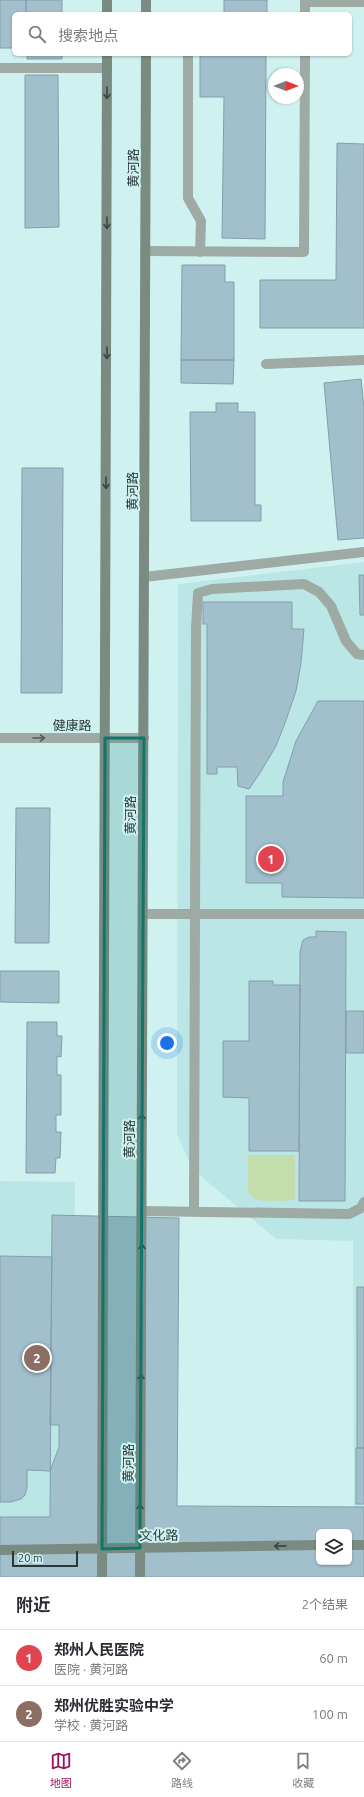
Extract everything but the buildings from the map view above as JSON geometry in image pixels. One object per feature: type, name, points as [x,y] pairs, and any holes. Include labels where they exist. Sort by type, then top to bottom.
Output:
[{"type":"main road","points":[[107,0],[107,12]]},
{"type":"main road","points":[[146,0],[146,12]]},
{"type":"main road","name":"黄河路","points":[[102,1577],[107,56]]},
{"type":"main road","name":"黄河路","points":[[140,1577],[146,56]]},
{"type":"main road","name":"文化路","points":[[0,1550],[316,1545]]},
{"type":"main road","points":[[352,1545],[364,1545]]},
{"type":"street","points":[[305,12],[305,2],[364,2]]},
{"type":"street","points":[[188,56],[188,198],[200,221],[200,252]]},
{"type":"street","points":[[146,251],[304,252],[305,56]]},
{"type":"street","points":[[0,68],[107,68]]},
{"type":"street","points":[[266,364],[364,360]]},
{"type":"street","points":[[144,577],[364,552]]},
{"type":"street","points":[[194,1212],[196,628],[198,593],[212,589],[304,584],[319,592],[331,606],[346,641],[357,654],[364,655]]},
{"type":"street","name":"健康路","points":[[0,738],[144,738]]},
{"type":"street","points":[[143,914],[364,914]]},
{"type":"street","points":[[142,1212],[349,1214],[361,1208],[364,1202]]},
{"type":"highlighted area","points":[[105,738],[144,738],[140,1548],[102,1549]]},
{"type":"shaded area","points":[[364,562],[364,1512],[354,1512],[353,1241],[276,1239],[203,1178],[188,1159],[177,1134],[178,584]]},
{"type":"shaded area","points":[[0,1181],[75,1182],[72,1536],[0,1535]]},
{"type":"green space","points":[[248,1155],[295,1155],[295,1200],[263,1201],[251,1196],[248,1192]]},
{"type":"place","name":"郑州人民医院","points":[[271,859]]},
{"type":"place","name":"郑州优胜实验中学","points":[[37,1358]]}]
